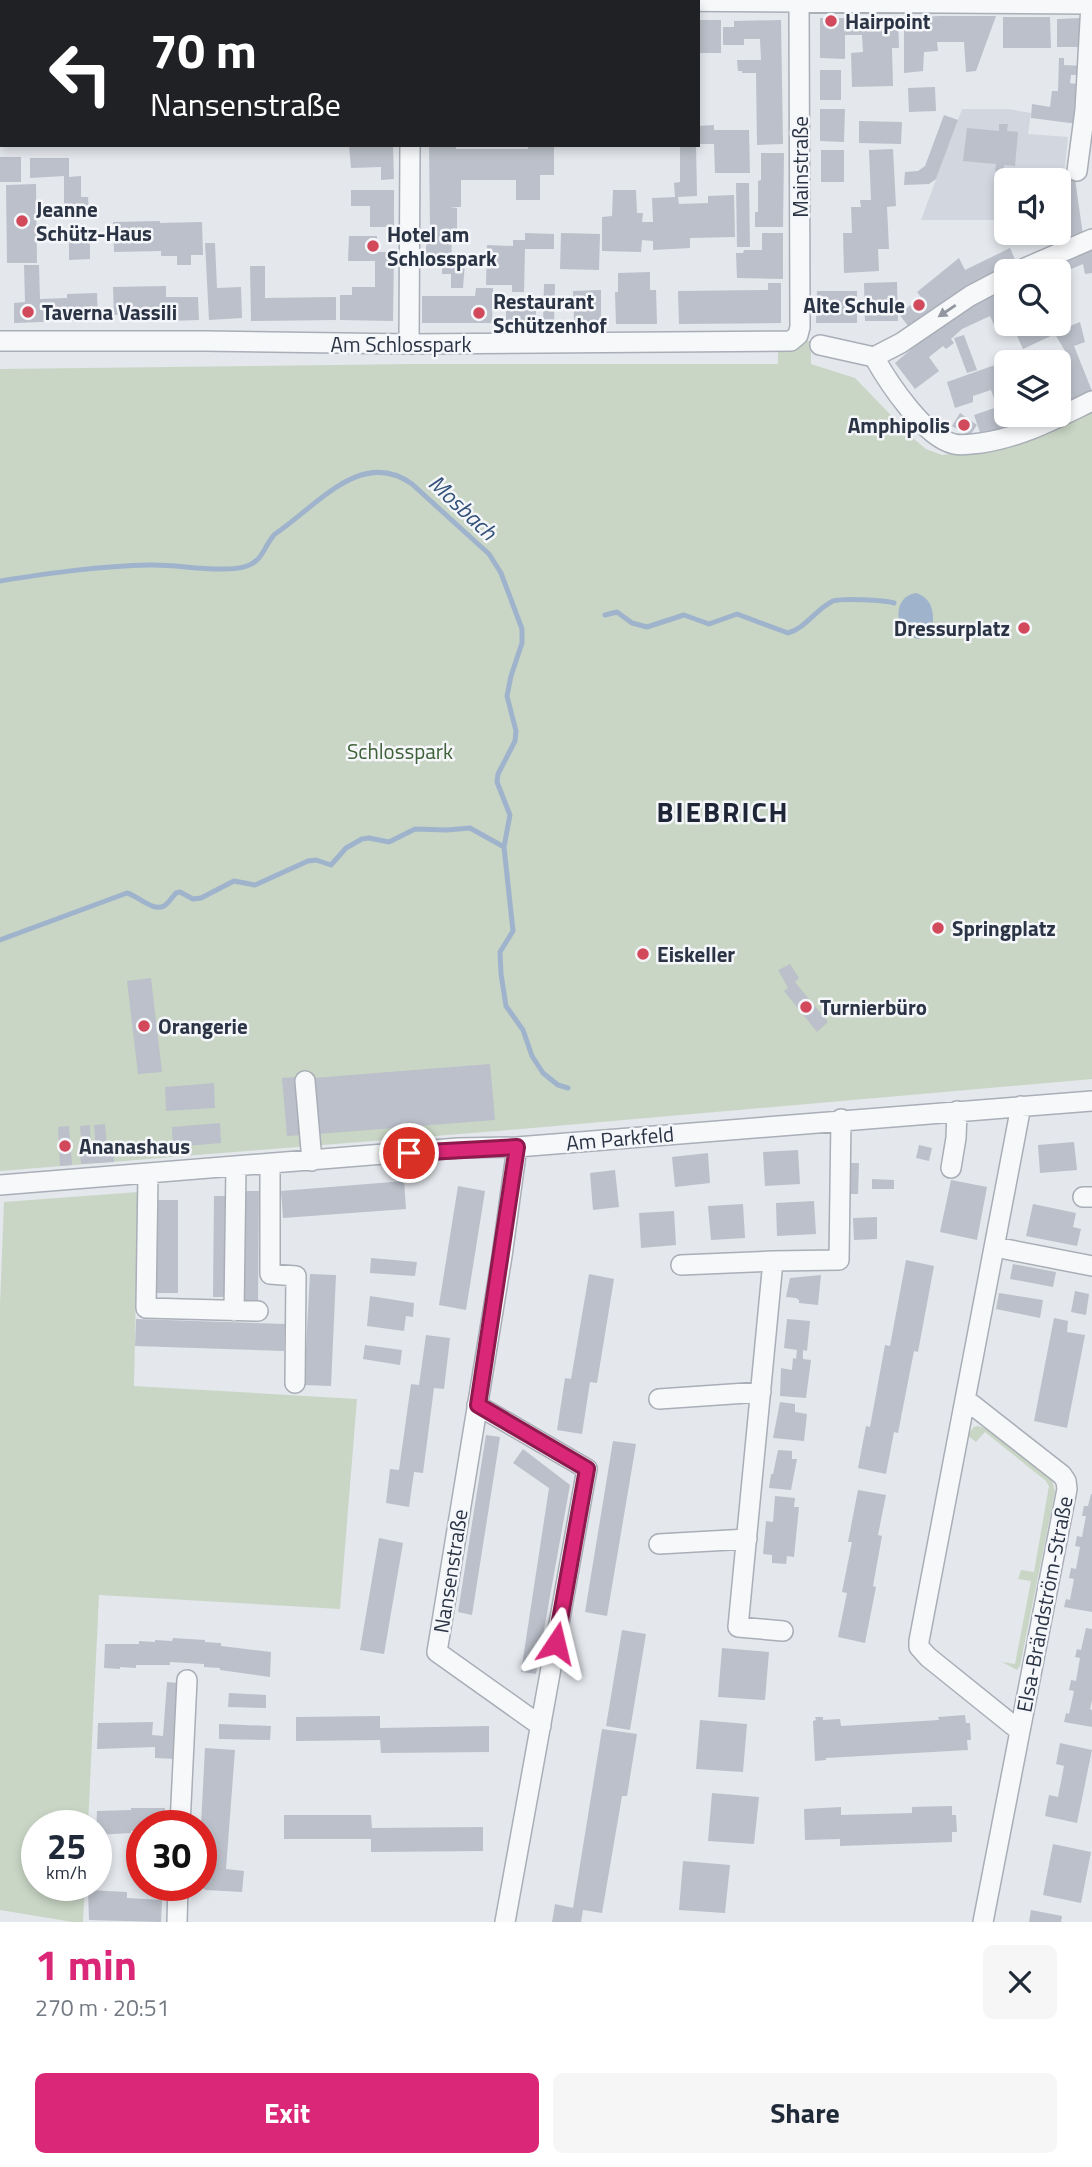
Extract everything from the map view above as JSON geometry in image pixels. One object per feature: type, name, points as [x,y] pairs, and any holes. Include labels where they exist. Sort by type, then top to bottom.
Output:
[{"type":"street","points":[[700,1],[1092,4],[1085,110],[1077,171]]},
{"type":"street","name":"Mainstraße","points":[[798,335],[799,1]]},
{"type":"street","points":[[409,344],[410,147]]},
{"type":"street","points":[[1046,259],[1092,239]]},
{"type":"street","points":[[820,345],[874,357],[901,343],[970,296],[994,283]]},
{"type":"street","name":"Am Schlosspark","points":[[0,341],[778,343],[791,341],[798,335]]},
{"type":"street","points":[[874,357],[891,385],[926,425],[953,444],[1006,439],[1041,426],[1092,401]]},
{"type":"street","points":[[305,1081],[312,1161]]},
{"type":"street","name":"Am Parkfeld","points":[[0,1185],[1092,1101]]},
{"type":"street","name":"Elsa-Brändström-Straße","points":[[1020,1731],[919,1647],[1021,1106]]},
{"type":"street","points":[[951,1168],[957,1111]]},
{"type":"street","points":[[681,1265],[839,1260],[841,1119]]},
{"type":"street","name":"Nansenstraße","points":[[517,1147],[437,1652],[541,1726]]},
{"type":"street","points":[[270,1164],[270,1274],[296,1276],[295,1383]]},
{"type":"street","points":[[234,1311],[236,1167]]},
{"type":"street","points":[[148,1174],[146,1308],[258,1311]]},
{"type":"street","points":[[995,1247],[1092,1266]]},
{"type":"street","points":[[773,1261],[738,1627],[783,1631]]},
{"type":"street","points":[[659,1399],[761,1392]]},
{"type":"street","name":"Elsa-Brändström-Straße","points":[[965,1399],[1062,1475],[1067,1489],[983,1922]]},
{"type":"street","points":[[478,1405],[587,1469],[505,1922]]},
{"type":"street","points":[[659,1544],[747,1539]]},
{"type":"street","points":[[181,1810],[187,1680]]},
{"type":"street","points":[[177,1922],[178,1901]]},
{"type":"shaded area","points":[[962,109],[1008,109],[1031,113],[1028,134],[1068,137],[1065,168],[994,168],[994,220],[921,220]]},
{"type":"green space","name":"Schlosspark","points":[[805,341],[811,341],[811,364],[855,378],[914,439],[926,449],[942,455],[1011,447],[1055,427],[1071,427],[1071,420],[1092,410],[1092,1079],[0,1171],[0,369],[413,364],[778,364],[778,351],[793,350]]},
{"type":"green space","points":[[138,1192],[134,1386],[357,1399],[340,1609],[99,1595],[89,1810],[21,1810],[21,1901],[84,1901],[83,1922],[0,1910],[0,1305],[4,1202]]},
{"type":"green space","points":[[978,1426],[985,1428],[1052,1479],[1055,1492],[1017,1670],[1002,1662],[1015,1664],[1031,1581],[1018,1579],[1021,1570],[1034,1572],[1049,1486],[985,1432],[976,1442],[967,1435]]},
{"type":"water","points":[[916,593],[929,602],[933,617],[932,629],[921,639],[905,632],[899,618],[902,602],[907,596]]},
{"type":"building","points":[[996,16],[976,71],[966,72],[964,42],[937,42],[938,51],[924,52],[923,71],[904,73],[904,18]]},
{"type":"building","points":[[1003,17],[1050,17],[1051,48],[1003,48]]},
{"type":"building","points":[[820,18],[898,18],[899,48],[892,48],[893,86],[852,87],[851,53],[863,52],[862,35],[845,35],[845,59],[820,58]]},
{"type":"building","points":[[1081,18],[1081,47],[1057,47],[1057,19]]},
{"type":"building","points":[[700,20],[721,20],[721,53],[700,53]]},
{"type":"building","points":[[781,20],[783,144],[757,145],[756,73],[738,71],[737,60],[761,60],[760,39],[744,39],[744,45],[723,45],[723,27],[734,27],[734,21]]},
{"type":"building","points":[[1059,58],[1064,58],[1064,65],[1084,66],[1084,75],[1071,75],[1070,83],[1083,85],[1082,95],[1076,94],[1074,109],[1079,110],[1078,124],[1031,118],[1032,104],[1050,107],[1052,91],[1058,91]]},
{"type":"building","points":[[820,70],[841,70],[841,100],[820,100]]},
{"type":"building","points":[[935,87],[936,111],[909,112],[908,88]]},
{"type":"building","points":[[820,109],[845,109],[844,142],[820,141]]},
{"type":"building","points":[[944,115],[958,120],[936,179],[929,184],[904,185],[905,172],[918,171],[925,166]]},
{"type":"building","points":[[859,121],[902,122],[901,144],[859,143]]},
{"type":"building","points":[[999,124],[1008,124],[1007,131],[1018,132],[1015,166],[1004,165],[1004,168],[995,168],[996,164],[963,161],[967,128],[999,131]]},
{"type":"building","points":[[714,125],[714,130],[749,130],[750,173],[715,173],[714,144],[700,144],[700,126]]},
{"type":"building","points":[[349,147],[393,147],[394,179],[381,180],[381,167],[351,168]]},
{"type":"building","points":[[429,147],[554,147],[554,175],[540,175],[540,200],[516,200],[516,180],[461,180],[461,207],[450,207],[457,208],[457,229],[451,229],[452,262],[465,262],[463,288],[451,288],[451,274],[442,274],[442,262],[426,262],[426,229],[430,229]]},
{"type":"building","points":[[680,147],[696,147],[697,196],[678,197],[679,204],[708,203],[708,196],[734,195],[735,237],[690,238],[690,248],[653,250],[653,241],[642,240],[641,252],[602,251],[602,217],[612,216],[613,190],[636,190],[637,213],[643,213],[642,222],[653,222],[652,198],[675,197],[674,183],[680,182]]},
{"type":"building","points":[[893,149],[896,206],[887,207],[889,249],[878,249],[879,271],[844,273],[843,233],[852,233],[851,207],[861,207],[860,200],[871,200],[869,150]]},
{"type":"building","points":[[821,150],[844,150],[844,182],[821,182]]},
{"type":"building","points":[[761,153],[784,153],[783,227],[755,227],[758,181],[761,180]]},
{"type":"building","points":[[0,157],[21,157],[21,182],[0,182]]},
{"type":"building","points":[[30,158],[69,158],[69,177],[81,176],[81,197],[88,197],[89,211],[64,211],[64,176],[30,178]]},
{"type":"building","points":[[1075,179],[1083,235],[1071,239],[1071,180]]},
{"type":"building","points":[[736,183],[749,183],[750,247],[737,247]]},
{"type":"building","name":"Jeanne Schütz-Haus","points":[[36,184],[37,263],[7,263],[6,185]]},
{"type":"building","points":[[351,190],[394,190],[394,227],[370,227],[370,206],[351,206]]},
{"type":"building","points":[[113,222],[202,222],[203,255],[191,255],[191,265],[177,265],[177,256],[161,256],[161,251],[114,252]]},
{"type":"building","points":[[69,230],[90,231],[90,259],[69,260]]},
{"type":"building","points":[[525,233],[554,234],[554,249],[525,249],[524,292],[512,292],[512,285],[486,285],[487,245],[513,246],[513,240],[525,240]]},
{"type":"building","points":[[561,233],[600,234],[599,270],[560,269]]},
{"type":"building","points":[[762,233],[783,233],[783,279],[737,278],[736,253],[762,250]]},
{"type":"building","points":[[349,236],[377,236],[377,252],[394,252],[393,321],[340,320],[340,295],[352,295],[352,287],[375,287],[375,261],[348,261]]},
{"type":"building","points":[[205,243],[215,243],[217,288],[241,287],[242,318],[209,320]]},
{"type":"building","points":[[1092,247],[1092,273],[1085,274],[1083,264],[1071,269],[1071,259],[1062,259]]},
{"type":"building","points":[[1010,248],[1015,259],[994,259],[994,278],[913,327],[908,326],[899,314],[921,297],[917,292],[959,258],[965,270]]},
{"type":"building","points":[[24,265],[39,265],[40,299],[67,298],[67,294],[97,293],[98,320],[14,323],[14,303],[25,302]]},
{"type":"building","points":[[250,266],[265,266],[265,298],[336,297],[336,320],[251,321]]},
{"type":"building","points":[[650,272],[650,290],[656,290],[657,324],[616,324],[615,292],[618,292],[618,273]]},
{"type":"building","points":[[897,282],[898,321],[865,321],[864,283]]},
{"type":"building","points":[[768,283],[781,283],[781,323],[679,324],[678,291],[768,290]]},
{"type":"building","points":[[544,284],[555,284],[554,323],[543,323]]},
{"type":"building","points":[[166,286],[166,297],[198,297],[199,320],[166,321],[166,314],[114,315],[113,287]]},
{"type":"building","points":[[476,288],[493,288],[492,323],[422,323],[422,296],[475,296]]},
{"type":"building","points":[[601,290],[601,322],[574,322],[573,291]]},
{"type":"building","points":[[817,291],[857,291],[857,323],[816,323]]},
{"type":"building","points":[[994,293],[994,325],[990,316],[962,329],[951,339],[954,343],[946,349],[943,346],[929,357],[939,371],[915,389],[895,363],[954,313]]},
{"type":"building","points":[[506,302],[536,302],[536,323],[506,323]]},
{"type":"building","points":[[1080,322],[1085,342],[1074,346],[1092,391],[1071,401],[1071,350],[1064,350],[1056,336],[1071,336],[1071,326]]},
{"type":"building","points":[[964,335],[977,370],[967,373],[954,338]]},
{"type":"building","points":[[1017,336],[1051,336],[1023,349]]},
{"type":"building","points":[[994,365],[994,398],[991,390],[973,396],[973,402],[955,408],[947,382]]},
{"type":"building","points":[[994,408],[994,427],[1011,427],[982,438],[974,415]]},
{"type":"building","name":"Amphipolis","points":[[960,413],[977,425],[969,437],[952,426]]},
{"type":"building","name":"Turnierbüro","points":[[790,964],[799,978],[795,982],[828,1022],[817,1032],[784,991],[788,988],[778,970]]},
{"type":"building","name":"Orangerie","points":[[151,978],[162,1072],[138,1074],[127,981]]},
{"type":"building","points":[[490,1064],[495,1120],[318,1134],[313,1078]]},
{"type":"building","points":[[297,1077],[302,1135],[287,1136],[282,1078]]},
{"type":"building","points":[[214,1083],[215,1108],[166,1111],[165,1087]]},
{"type":"building","points":[[220,1123],[221,1143],[173,1147],[172,1127]]},
{"type":"building","points":[[105,1124],[107,1146],[104,1146],[105,1150],[96,1151],[94,1125]]},
{"type":"building","points":[[90,1125],[91,1151],[82,1152],[80,1126]]},
{"type":"building","name":"Ananashaus","points":[[69,1126],[72,1165],[60,1166],[58,1127]]},
{"type":"building","points":[[1074,1142],[1077,1170],[1040,1173],[1038,1145]]},
{"type":"building","points":[[919,1145],[932,1148],[929,1161],[916,1158]]},
{"type":"building","points":[[114,1149],[114,1162],[81,1164],[80,1154]]},
{"type":"building","points":[[798,1150],[800,1184],[765,1186],[763,1152]]},
{"type":"building","points":[[708,1153],[710,1183],[675,1187],[672,1157]]},
{"type":"building","points":[[846,1163],[859,1163],[858,1194],[846,1194]]},
{"type":"building","points":[[615,1170],[619,1207],[593,1210],[590,1173]]},
{"type":"building","points":[[872,1179],[894,1180],[894,1189],[872,1189]]},
{"type":"building","points":[[951,1180],[987,1187],[977,1240],[940,1232]]},
{"type":"building","points":[[404,1181],[406,1209],[283,1218],[281,1191]]},
{"type":"building","points":[[458,1186],[485,1191],[466,1310],[439,1305]]},
{"type":"building","points":[[245,1191],[259,1191],[258,1300],[245,1300]]},
{"type":"building","points":[[214,1196],[225,1196],[224,1297],[213,1297]]},
{"type":"building","points":[[152,1200],[178,1200],[178,1293],[152,1293]]},
{"type":"building","points":[[814,1201],[816,1234],[777,1236],[776,1203]]},
{"type":"building","points":[[743,1204],[745,1238],[711,1240],[708,1206]]},
{"type":"building","points":[[1033,1204],[1076,1213],[1073,1227],[1081,1229],[1077,1246],[1026,1236]]},
{"type":"building","points":[[674,1211],[676,1245],[641,1248],[639,1213]]},
{"type":"building","points":[[877,1217],[877,1239],[854,1240],[853,1218]]},
{"type":"building","points":[[371,1258],[417,1262],[415,1276],[370,1273]]},
{"type":"building","points":[[906,1260],[934,1266],[918,1352],[914,1351],[898,1433],[894,1432],[886,1474],[858,1468],[866,1426],[870,1427],[885,1345],[890,1346]]},
{"type":"building","points":[[1013,1264],[1056,1272],[1053,1287],[1010,1279]]},
{"type":"building","points":[[310,1274],[336,1275],[331,1386],[304,1385]]},
{"type":"building","points":[[589,1274],[614,1279],[597,1383],[590,1382],[582,1434],[557,1430],[565,1378],[571,1379]]},
{"type":"building","points":[[821,1275],[818,1305],[799,1303],[796,1298],[786,1297],[790,1278]]},
{"type":"building","points":[[1075,1291],[1089,1294],[1086,1315],[1071,1312]]},
{"type":"building","points":[[999,1293],[1043,1300],[1040,1318],[996,1309]]},
{"type":"building","points":[[370,1296],[414,1303],[413,1317],[406,1316],[404,1331],[367,1326]]},
{"type":"building","points":[[1054,1318],[1068,1321],[1067,1332],[1085,1335],[1067,1428],[1034,1421]]},
{"type":"building","points":[[136,1319],[285,1324],[284,1351],[135,1346]]},
{"type":"building","points":[[787,1319],[810,1321],[807,1351],[803,1350],[803,1359],[811,1360],[806,1398],[780,1396],[781,1368],[792,1370],[797,1350],[784,1348]]},
{"type":"building","points":[[426,1335],[450,1338],[444,1389],[434,1388],[423,1473],[414,1472],[409,1507],[386,1503],[390,1469],[399,1470],[411,1384],[419,1385]]},
{"type":"building","points":[[365,1345],[402,1350],[400,1365],[363,1359]]},
{"type":"building","points":[[780,1402],[795,1404],[795,1412],[807,1414],[804,1441],[773,1438]]},
{"type":"building","points":[[486,1435],[500,1437],[472,1615],[458,1612]]},
{"type":"building","points":[[613,1441],[636,1444],[607,1616],[585,1612]]},
{"type":"building","points":[[523,1449],[570,1485],[536,1674],[521,1672],[549,1488],[513,1463]]},
{"type":"building","points":[[778,1450],[792,1451],[792,1459],[797,1459],[791,1490],[769,1488]]},
{"type":"building","points":[[858,1490],[886,1495],[878,1535],[882,1536],[873,1586],[876,1587],[865,1643],[838,1637],[847,1593],[842,1592],[852,1542],[848,1542]]},
{"type":"building","points":[[1091,1494],[1092,1612],[1064,1607],[1066,1599],[1070,1600],[1074,1579],[1069,1578],[1071,1568],[1076,1569],[1080,1547],[1075,1546],[1077,1536],[1082,1537],[1086,1516],[1082,1516],[1084,1506],[1088,1506]]},
{"type":"building","points":[[775,1496],[795,1498],[794,1507],[799,1507],[794,1557],[787,1556],[786,1564],[772,1563],[772,1555],[763,1554],[766,1521],[773,1522]]},
{"type":"building","points":[[379,1538],[403,1543],[384,1654],[360,1650]]},
{"type":"building","points":[[1086,1628],[1092,1629],[1092,1727],[1064,1722],[1066,1713],[1069,1714],[1074,1691],[1069,1690],[1071,1680],[1076,1681],[1080,1658],[1075,1657],[1077,1649],[1081,1650]]},
{"type":"building","points":[[622,1630],[646,1634],[630,1730],[606,1726]]},
{"type":"building","points":[[173,1638],[205,1640],[221,1643],[221,1646],[271,1652],[270,1677],[204,1667],[204,1664],[170,1662],[170,1665],[104,1668],[105,1644],[139,1644],[139,1641],[172,1641]]},
{"type":"building","points":[[722,1648],[769,1652],[765,1700],[718,1697]]},
{"type":"building","points":[[167,1682],[179,1683],[176,1759],[155,1758],[155,1747],[97,1749],[98,1723],[153,1722],[152,1735],[163,1736]]},
{"type":"building","points":[[229,1693],[266,1695],[266,1708],[228,1707]]},
{"type":"building","points":[[965,1715],[966,1723],[970,1723],[971,1740],[967,1740],[968,1750],[826,1758],[815,1761],[815,1717],[823,1717],[823,1720],[840,1719],[841,1726],[939,1720],[938,1717]]},
{"type":"building","points":[[380,1716],[380,1728],[489,1726],[489,1752],[381,1753],[380,1740],[296,1741],[296,1717]]},
{"type":"building","points":[[700,1720],[747,1724],[743,1772],[696,1769]]},
{"type":"building","points":[[219,1724],[271,1726],[270,1740],[219,1739]]},
{"type":"building","points":[[602,1729],[637,1734],[627,1796],[622,1796],[602,1913],[583,1910],[581,1922],[552,1922],[555,1904],[573,1908]]},
{"type":"building","points":[[1060,1743],[1092,1750],[1077,1823],[1045,1816],[1049,1795],[1058,1797],[1064,1766],[1056,1764]]},
{"type":"building","points":[[205,1748],[235,1750],[226,1869],[244,1871],[242,1892],[217,1891],[217,1810],[202,1810]]},
{"type":"building","points":[[712,1793],[759,1797],[754,1844],[708,1841]]},
{"type":"building","points":[[952,1806],[952,1815],[956,1815],[957,1832],[952,1832],[952,1842],[840,1846],[840,1839],[805,1840],[804,1809],[841,1807],[841,1815],[912,1813],[912,1807]]},
{"type":"building","points":[[131,1808],[165,1808],[165,1810]]},
{"type":"building","points":[[126,1810],[126,1833],[112,1834],[112,1811]]},
{"type":"building","points":[[284,1815],[371,1815],[372,1828],[483,1827],[483,1851],[371,1852],[371,1839],[284,1839]]},
{"type":"building","points":[[1053,1844],[1091,1852],[1081,1903],[1043,1895]]},
{"type":"building","points":[[683,1861],[730,1865],[725,1913],[679,1910]]},
{"type":"building","points":[[112,1891],[126,1892],[126,1901],[162,1901],[161,1922],[89,1920],[88,1901],[112,1901]]},
{"type":"building","points":[[1031,1910],[1062,1916],[1061,1922],[1029,1922]]},
{"type":"waterway","name":"Mosbach","points":[[0,581],[75,570],[131,566],[226,569],[247,566],[260,556],[275,534],[323,497],[357,476],[375,472],[393,474],[412,484],[489,554],[501,573],[522,629],[522,643],[507,696],[516,731],[515,741],[498,774],[497,782],[510,815],[504,847],[513,931],[500,952],[501,974],[506,1006],[523,1030],[532,1056],[543,1073],[558,1085],[568,1088]]},
{"type":"waterway","points":[[605,615],[617,612],[632,623],[647,627],[684,615],[709,624],[737,614],[788,633],[833,601],[894,603]]},
{"type":"waterway","points":[[0,940],[127,893],[160,907],[180,892],[193,899],[201,898],[234,881],[255,885],[308,861],[316,860],[331,865],[346,848],[362,839],[389,842],[415,829],[470,828],[504,847]]},
{"type":"place","name":"Hairpoint","points":[[831,21]]},
{"type":"place","name":"Jeanne Schütz-Haus","points":[[22,221]]},
{"type":"place","name":"Hotel am Schlosspark","points":[[373,246]]},
{"type":"place","name":"Alte Schule","points":[[919,305]]},
{"type":"place","name":"Taverna Vassili","points":[[28,312]]},
{"type":"place","name":"Restaurant Schützenhof","points":[[479,313]]},
{"type":"place","name":"Amphipolis","points":[[964,425]]},
{"type":"place","name":"Dressurplatz","points":[[1024,628]]},
{"type":"place","name":"Springplatz","points":[[938,928]]},
{"type":"place","name":"Eiskeller","points":[[643,954]]},
{"type":"place","name":"Turnierbüro","points":[[806,1007]]},
{"type":"place","name":"Orangerie","points":[[144,1026]]},
{"type":"place","name":"Ananashaus","points":[[65,1146]]},
{"type":"district","name":"BIEBRICH","points":[[723,811]]},
{"type":"route","points":[[409,1153],[458,1148],[517,1147],[478,1405],[587,1469],[556,1643]]}]
